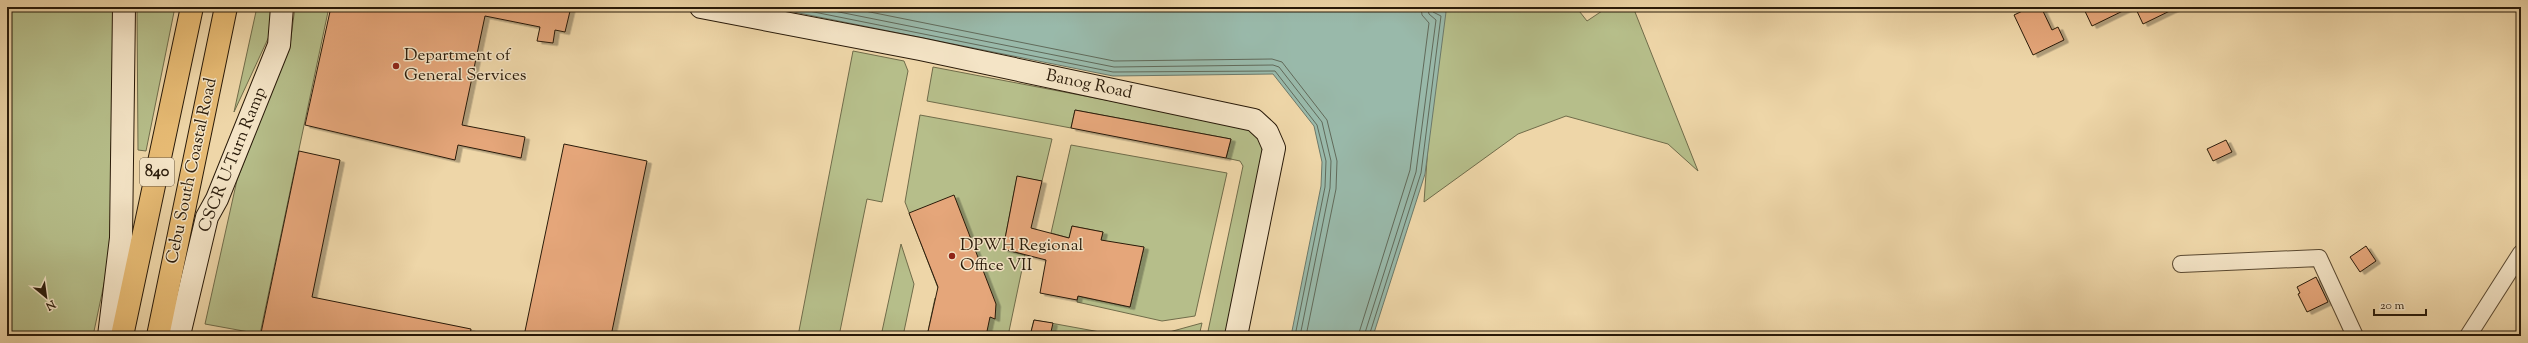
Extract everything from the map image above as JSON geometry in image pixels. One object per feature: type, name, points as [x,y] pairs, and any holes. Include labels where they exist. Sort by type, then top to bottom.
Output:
[{"type":"highway","name":"Cebu South Coastal Road","points":[[122,336],[192,7]]},
{"type":"highway","name":"Cebu South Coastal Road","points":[[158,336],[226,7]]},
{"type":"street","points":[[108,336],[121,238],[124,7]]},
{"type":"street","name":"CSCR U-Turn Ramp","points":[[176,336],[180,331],[207,217],[217,199],[279,45],[282,7]]},
{"type":"street","name":"Banog Road","points":[[701,7],[920,50],[1254,120],[1267,132],[1274,148],[1236,336]]},
{"type":"street","points":[[2468,336],[2521,253]]},
{"type":"street","points":[[2181,264],[2319,258],[2355,336]]},
{"type":"green space","points":[[7,7],[114,7],[115,60],[111,152],[113,241],[93,336],[7,336]]},
{"type":"green space","points":[[137,7],[175,7],[146,151],[138,150]]},
{"type":"green space","points":[[257,7],[273,7],[272,30],[234,112]]},
{"type":"green space","points":[[295,7],[329,7],[260,334],[205,324],[237,180],[290,45]]},
{"type":"green space","points":[[1390,7],[1576,7],[1587,21],[1608,7],[1633,7],[1698,171],[1668,144],[1566,116],[1518,134],[1424,202],[1436,32]]},
{"type":"green space","points":[[853,51],[904,61],[908,71],[882,202],[867,199],[839,336],[798,336]]},
{"type":"green space","points":[[933,67],[1247,127],[1261,142],[1263,156],[1227,336],[1207,336],[1243,166],[1240,161],[1226,158],[1231,139],[1075,110],[1071,128],[927,101]]},
{"type":"green space","points":[[920,115],[1052,139],[1042,181],[1017,177],[1003,249],[1025,255],[1008,336],[927,336],[935,298],[943,301],[905,202]]},
{"type":"green space","points":[[1071,145],[1227,173],[1195,316],[1162,321],[1077,302],[1078,296],[1130,307],[1144,247],[1100,243],[1103,232],[1072,226],[1069,238],[1051,233]]},
{"type":"green space","points":[[901,244],[914,284],[903,336],[881,336]]},
{"type":"green space","points":[[1034,320],[1122,336],[1030,336]]},
{"type":"green space","points":[[1202,323],[1199,336],[1162,334]]},
{"type":"water","points":[[769,7],[1430,7],[1446,12],[1425,174],[1373,336],[1291,336],[1321,186],[1322,162],[1314,126],[1273,74],[1113,76]]},
{"type":"building","name":"Department of General Services","points":[[331,7],[571,7],[565,32],[555,30],[553,43],[537,41],[540,27],[485,16],[462,125],[525,137],[521,158],[458,145],[455,160],[305,125]]},
{"type":"building","points":[[2031,7],[2041,7],[2052,30],[2058,27],[2064,40],[2033,55],[2014,15]]},
{"type":"building","points":[[2083,7],[2131,7],[2092,26]]},
{"type":"building","points":[[2135,7],[2178,7],[2143,24]]},
{"type":"building","points":[[1075,110],[1231,139],[1226,158],[1071,128]]},
{"type":"building","points":[[2226,140],[2232,152],[2213,161],[2207,149]]},
{"type":"building","points":[[564,144],[647,161],[611,336],[524,336]]},
{"type":"building","points":[[299,151],[340,160],[312,297],[471,329],[470,336],[274,336],[261,333]]},
{"type":"building","points":[[1017,176],[1042,181],[1031,228],[1069,238],[1072,226],[1103,232],[1101,240],[1144,247],[1130,307],[1078,296],[1077,300],[1040,293],[1046,260],[1003,249]]},
{"type":"building","name":"DPWH Regional Office VII","points":[[954,195],[996,304],[995,319],[990,317],[986,336],[927,336],[938,287],[909,213]]},
{"type":"building","points":[[2366,246],[2376,261],[2360,272],[2350,257]]},
{"type":"building","points":[[2316,277],[2328,302],[2307,312],[2298,294],[2300,293],[2297,287]]},
{"type":"building","points":[[1034,320],[1053,323],[1050,336],[1030,336]]},
{"type":"place","name":"Department of General Services","points":[[396,66]]},
{"type":"place","name":"DPWH Regional Office VII","points":[[952,256]]}]
